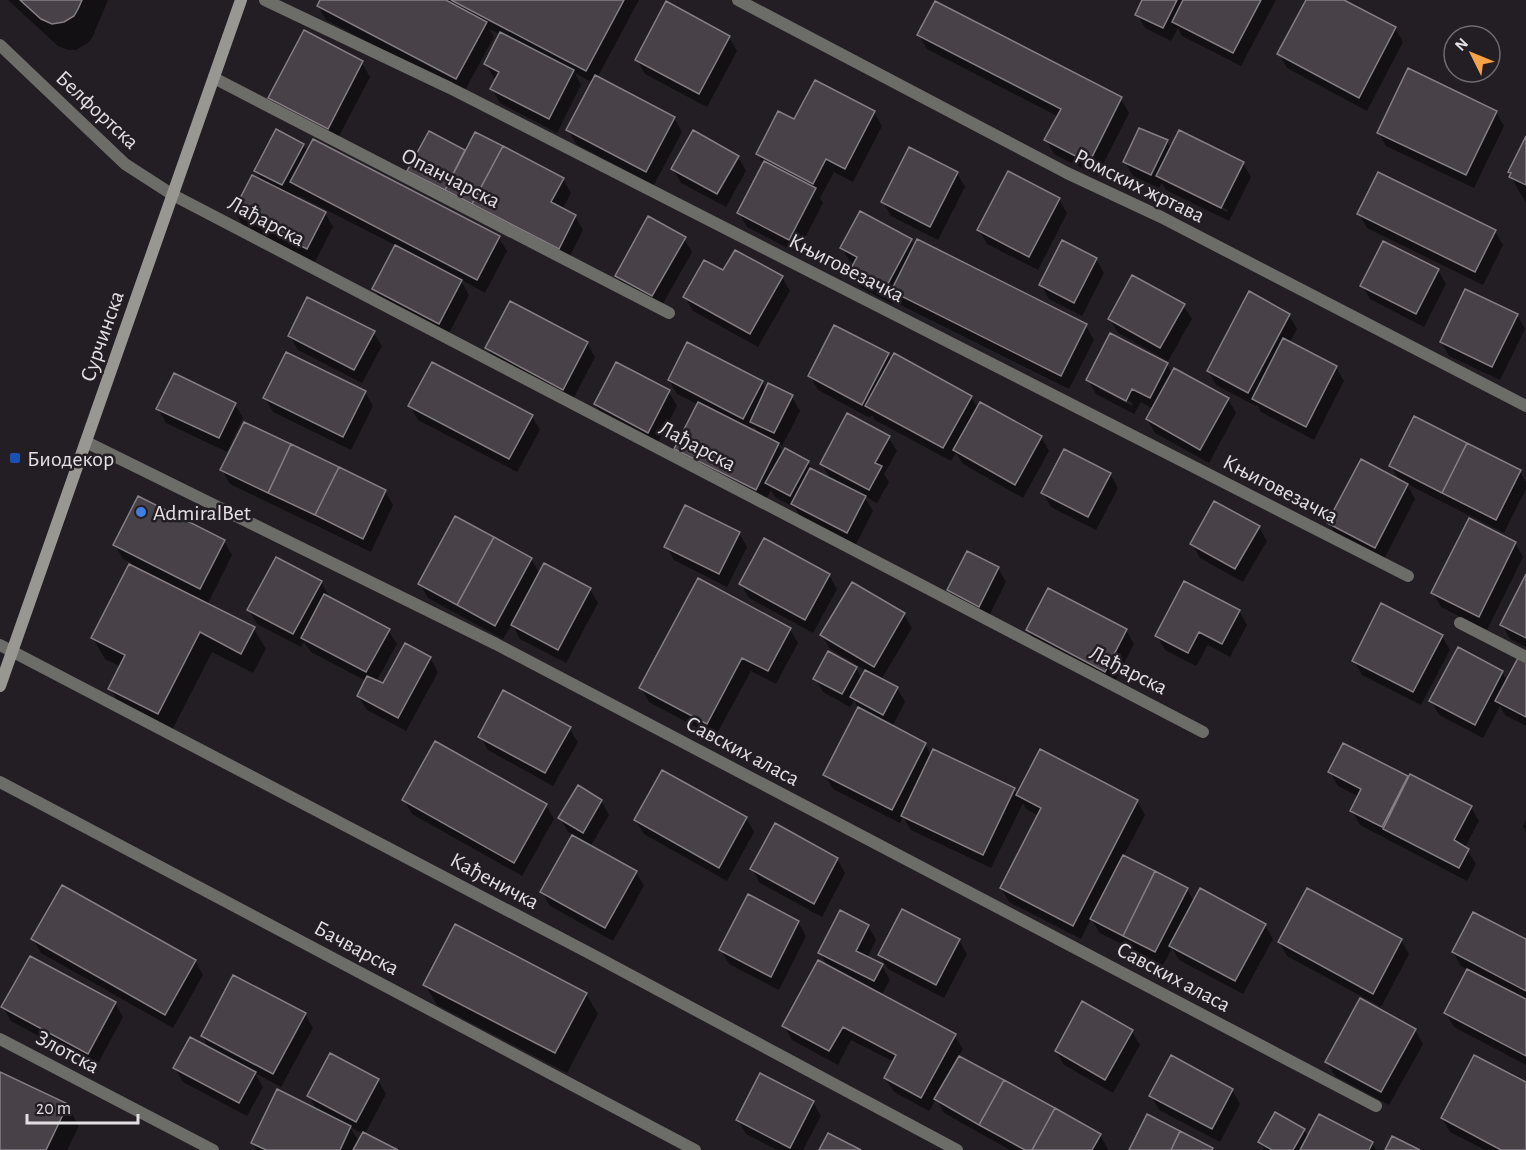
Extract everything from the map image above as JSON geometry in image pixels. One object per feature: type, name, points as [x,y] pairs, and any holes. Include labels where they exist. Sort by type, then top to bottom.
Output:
[{"type":"main road","name":"Сурчинска","points":[[0,686],[241,0]]},
{"type":"street","name":"Књиговезачка","points":[[266,0],[450,88],[1408,576]]},
{"type":"street","name":"Ромских жртава","points":[[738,0],[1067,173],[1161,217],[1526,406]]},
{"type":"street","name":"Белфортска","points":[[0,45],[124,165],[173,195]]},
{"type":"street","name":"Опанчарска","points":[[214,78],[669,313]]},
{"type":"street","name":"Лађарска","points":[[173,195],[1203,732]]},
{"type":"street","name":"Савских аласа","points":[[86,442],[496,644],[1376,1106]]},
{"type":"street","points":[[1460,623],[1526,657]]},
{"type":"street","name":"Кађеничка","points":[[0,645],[591,954],[957,1150]]},
{"type":"street","name":"Бачварска","points":[[0,782],[695,1150]]},
{"type":"street","name":"Злотска","points":[[0,1039],[213,1150]]},
{"type":"building","points":[[20,0],[82,0],[74,16],[64,22],[52,24],[41,19]]},
{"type":"building","points":[[320,0],[446,0],[487,22],[456,79],[317,6]]},
{"type":"building","points":[[451,0],[624,0],[586,71]]},
{"type":"building","points":[[1142,0],[1177,0],[1163,28],[1135,15]]},
{"type":"building","points":[[1183,0],[1261,0],[1233,53],[1172,22]]},
{"type":"building","points":[[1306,0],[1344,0],[1396,27],[1359,98],[1277,54]]},
{"type":"building","points":[[666,1],[730,36],[699,94],[635,60]]},
{"type":"building","points":[[935,1],[1122,97],[1089,163],[1044,140],[1061,109],[917,35]]},
{"type":"building","points":[[304,30],[363,61],[328,129],[268,98]]},
{"type":"building","points":[[500,32],[574,70],[549,119],[490,89],[499,72],[484,64]]},
{"type":"building","points":[[1408,68],[1497,111],[1466,175],[1377,133]]},
{"type":"building","points":[[595,75],[675,117],[646,172],[566,130]]},
{"type":"building","points":[[815,80],[875,111],[845,169],[826,159],[813,184],[756,154],[778,111],[794,119]]},
{"type":"building","points":[[1139,128],[1168,140],[1151,175],[1123,162]]},
{"type":"building","points":[[276,129],[304,144],[282,185],[254,171]]},
{"type":"building","points":[[693,130],[739,156],[717,194],[671,169]]},
{"type":"building","points":[[1179,130],[1244,162],[1221,208],[1156,176]]},
{"type":"building","points":[[429,131],[465,150],[445,190],[407,171]]},
{"type":"building","points":[[475,132],[503,146],[472,204],[445,190]]},
{"type":"building","points":[[1526,136],[1526,185],[1509,177],[1511,173],[1508,172]]},
{"type":"building","points":[[313,139],[500,236],[477,280],[290,182]]},
{"type":"building","points":[[503,146],[564,178],[551,202],[576,215],[559,249],[472,204]]},
{"type":"building","points":[[909,147],[958,172],[930,227],[881,202]]},
{"type":"building","points":[[764,161],[816,188],[789,240],[737,213]]},
{"type":"building","points":[[1008,171],[1060,198],[1029,257],[977,230]]},
{"type":"building","points":[[1378,172],[1496,230],[1475,272],[1357,214]]},
{"type":"building","points":[[252,175],[326,212],[307,249],[233,212]]},
{"type":"building","points":[[860,211],[912,239],[884,291],[849,272],[857,257],[840,248]]},
{"type":"building","points":[[648,216],[686,237],[652,296],[615,276]]},
{"type":"building","points":[[917,239],[1087,324],[1061,376],[891,291]]},
{"type":"building","points":[[1062,240],[1097,258],[1074,303],[1039,285]]},
{"type":"building","points":[[1383,241],[1439,269],[1416,314],[1360,286]]},
{"type":"building","points":[[395,245],[462,280],[439,324],[372,289]]},
{"type":"building","points":[[735,250],[783,276],[750,334],[683,297],[704,260],[723,270]]},
{"type":"building","points":[[1132,275],[1185,304],[1160,348],[1108,319]]},
{"type":"building","points":[[1465,289],[1518,314],[1492,367],[1440,342]]},
{"type":"building","points":[[1249,291],[1290,314],[1248,393],[1207,371]]},
{"type":"building","points":[[307,297],[375,331],[354,370],[288,336]]},
{"type":"building","points":[[510,301],[588,342],[563,390],[485,348]]},
{"type":"building","points":[[834,325],[889,353],[862,405],[808,376]]},
{"type":"building","points":[[1110,333],[1168,363],[1150,398],[1132,389],[1126,401],[1086,380]]},
{"type":"building","points":[[1283,338],[1337,366],[1306,427],[1252,399]]},
{"type":"building","points":[[687,342],[763,381],[743,419],[668,380]]},
{"type":"building","points":[[286,352],[366,391],[343,437],[263,398]]},
{"type":"building","points":[[894,353],[972,396],[943,448],[865,406]]},
{"type":"building","points":[[432,362],[533,415],[509,459],[408,406]]},
{"type":"building","points":[[616,362],[670,390],[648,433],[594,404]]},
{"type":"building","points":[[1174,368],[1229,398],[1200,450],[1146,419]]},
{"type":"building","points":[[174,373],[236,403],[219,438],[156,409]]},
{"type":"building","points":[[768,383],[793,395],[774,433],[750,422]]},
{"type":"building","points":[[698,402],[779,443],[756,490],[674,449]]},
{"type":"building","points":[[980,402],[1042,436],[1015,485],[953,450]]},
{"type":"building","points":[[847,413],[890,436],[875,463],[882,466],[869,490],[820,464]]},
{"type":"building","points":[[1414,416],[1467,443],[1442,493],[1389,466]]},
{"type":"building","points":[[244,422],[291,444],[268,493],[220,470]]},
{"type":"building","points":[[1467,443],[1521,470],[1496,520],[1442,493]]},
{"type":"building","points":[[291,444],[339,467],[315,515],[268,493]]},
{"type":"building","points":[[785,448],[809,461],[790,496],[765,483]]},
{"type":"building","points":[[1064,449],[1111,473],[1088,517],[1041,493]]},
{"type":"building","points":[[1361,459],[1408,484],[1375,548],[1327,523]]},
{"type":"building","points":[[339,467],[386,490],[363,539],[315,515]]},
{"type":"building","points":[[810,468],[866,496],[847,533],[791,504]]},
{"type":"building","points":[[138,496],[225,540],[200,589],[113,545]]},
{"type":"building","points":[[1214,501],[1260,526],[1235,569],[1190,544]]},
{"type":"building","points":[[685,505],[740,532],[719,574],[664,547]]},
{"type":"building","points":[[455,516],[494,537],[457,605],[418,584]]},
{"type":"building","points":[[1469,518],[1516,542],[1479,617],[1431,593]]},
{"type":"building","points":[[494,537],[532,558],[495,626],[457,605]]},
{"type":"building","points":[[764,538],[830,574],[805,620],[739,584]]},
{"type":"building","points":[[967,551],[999,567],[979,607],[947,590]]},
{"type":"building","points":[[276,557],[322,581],[293,634],[247,610]]},
{"type":"building","points":[[544,563],[591,588],[558,650],[511,625]]},
{"type":"building","points":[[129,564],[255,627],[241,654],[200,632],[158,714],[108,689],[125,655],[91,638]]},
{"type":"building","points":[[1526,574],[1526,638],[1500,625]]},
{"type":"building","points":[[698,578],[791,628],[768,671],[742,658],[707,724],[639,688]]},
{"type":"building","points":[[1184,581],[1240,610],[1222,644],[1199,632],[1188,653],[1155,636]]},
{"type":"building","points":[[852,582],[905,613],[874,667],[820,635]]},
{"type":"building","points":[[1048,588],[1127,629],[1105,672],[1026,630]]},
{"type":"building","points":[[324,594],[390,629],[366,672],[301,638]]},
{"type":"building","points":[[1381,603],[1443,635],[1413,692],[1352,661]]},
{"type":"building","points":[[405,643],[431,657],[398,718],[357,696],[367,676],[383,683]]},
{"type":"building","points":[[1458,647],[1503,671],[1475,725],[1429,701]]},
{"type":"building","points":[[828,651],[857,667],[842,694],[813,679]]},
{"type":"building","points":[[1518,658],[1526,662],[1526,717],[1495,701]]},
{"type":"building","points":[[865,670],[898,687],[883,715],[850,697]]},
{"type":"building","points":[[503,690],[571,727],[545,773],[478,737]]},
{"type":"building","points":[[858,707],[926,743],[892,810],[823,775]]},
{"type":"building","points":[[435,741],[547,804],[514,863],[402,800]]},
{"type":"building","points":[[1343,743],[1408,776],[1382,827],[1350,811],[1361,789],[1328,772]]},
{"type":"building","points":[[933,749],[1015,788],[983,855],[901,816]]},
{"type":"building","points":[[1040,749],[1138,800],[1073,926],[1000,888],[1041,808],[1016,795]]},
{"type":"building","points":[[662,770],[747,817],[719,868],[634,820]]},
{"type":"building","points":[[1410,774],[1472,806],[1454,840],[1469,849],[1459,868],[1383,829]]},
{"type":"building","points":[[578,785],[602,800],[583,833],[558,818]]},
{"type":"building","points":[[775,823],[838,858],[814,904],[750,869]]},
{"type":"building","points":[[572,835],[637,871],[605,928],[540,892]]},
{"type":"building","points":[[1123,855],[1155,871],[1123,936],[1090,919]]},
{"type":"building","points":[[1155,871],[1188,888],[1155,952],[1123,936]]},
{"type":"building","points":[[62,885],[196,960],[165,1015],[31,939]]},
{"type":"building","points":[[1200,888],[1266,924],[1235,981],[1169,946]]},
{"type":"building","points":[[1307,888],[1402,939],[1373,994],[1278,942]]},
{"type":"building","points":[[748,894],[799,921],[771,977],[719,950]]},
{"type":"building","points":[[902,909],[960,939],[936,985],[878,955]]},
{"type":"building","points":[[840,910],[869,925],[856,951],[883,964],[874,981],[818,953]]},
{"type":"building","points":[[1473,912],[1526,939],[1526,991],[1452,952]]},
{"type":"building","points":[[455,924],[587,993],[555,1053],[423,985]]},
{"type":"building","points":[[30,956],[116,1002],[88,1054],[1,1007]]},
{"type":"building","points":[[818,960],[956,1034],[921,1098],[884,1078],[896,1055],[843,1027],[829,1051],[782,1026]]},
{"type":"building","points":[[1467,969],[1526,999],[1526,1056],[1444,1013]]},
{"type":"building","points":[[233,975],[306,1013],[273,1074],[201,1036]]},
{"type":"building","points":[[1360,998],[1416,1029],[1381,1092],[1325,1062]]},
{"type":"building","points":[[1082,1001],[1133,1030],[1105,1080],[1055,1051]]},
{"type":"building","points":[[190,1037],[256,1072],[239,1103],[173,1068]]},
{"type":"building","points":[[330,1053],[379,1079],[356,1122],[307,1096]]},
{"type":"building","points":[[1171,1055],[1233,1089],[1212,1129],[1149,1096]]},
{"type":"building","points":[[1474,1055],[1526,1082],[1526,1150],[1501,1150],[1441,1118]]},
{"type":"building","points":[[959,1056],[1004,1080],[979,1125],[934,1099]]},
{"type":"building","points":[[0,1072],[68,1104],[46,1150],[0,1150]]},
{"type":"building","points":[[760,1073],[814,1101],[790,1148],[736,1120]]},
{"type":"building","points":[[1004,1080],[1055,1108],[1032,1150],[1025,1150],[979,1125]]},
{"type":"building","points":[[277,1089],[351,1126],[340,1150],[266,1150],[251,1143]]},
{"type":"building","points":[[1055,1108],[1101,1134],[1092,1150],[1032,1150]]},
{"type":"building","points":[[1275,1112],[1305,1129],[1293,1150],[1272,1150],[1258,1142]]},
{"type":"building","points":[[1147,1114],[1180,1131],[1171,1150],[1129,1150]]},
{"type":"building","points":[[1319,1114],[1373,1142],[1369,1150],[1300,1150]]},
{"type":"building","points":[[1180,1131],[1213,1148],[1212,1150],[1171,1150]]},
{"type":"building","points":[[363,1132],[398,1150],[353,1150]]},
{"type":"building","points":[[828,1133],[861,1150],[819,1150]]},
{"type":"building","points":[[1392,1136],[1420,1150],[1385,1150]]},
{"type":"place","name":"Биодекор","points":[[15,458]]},
{"type":"place","name":"AdmiralBet","points":[[141,512]]}]
